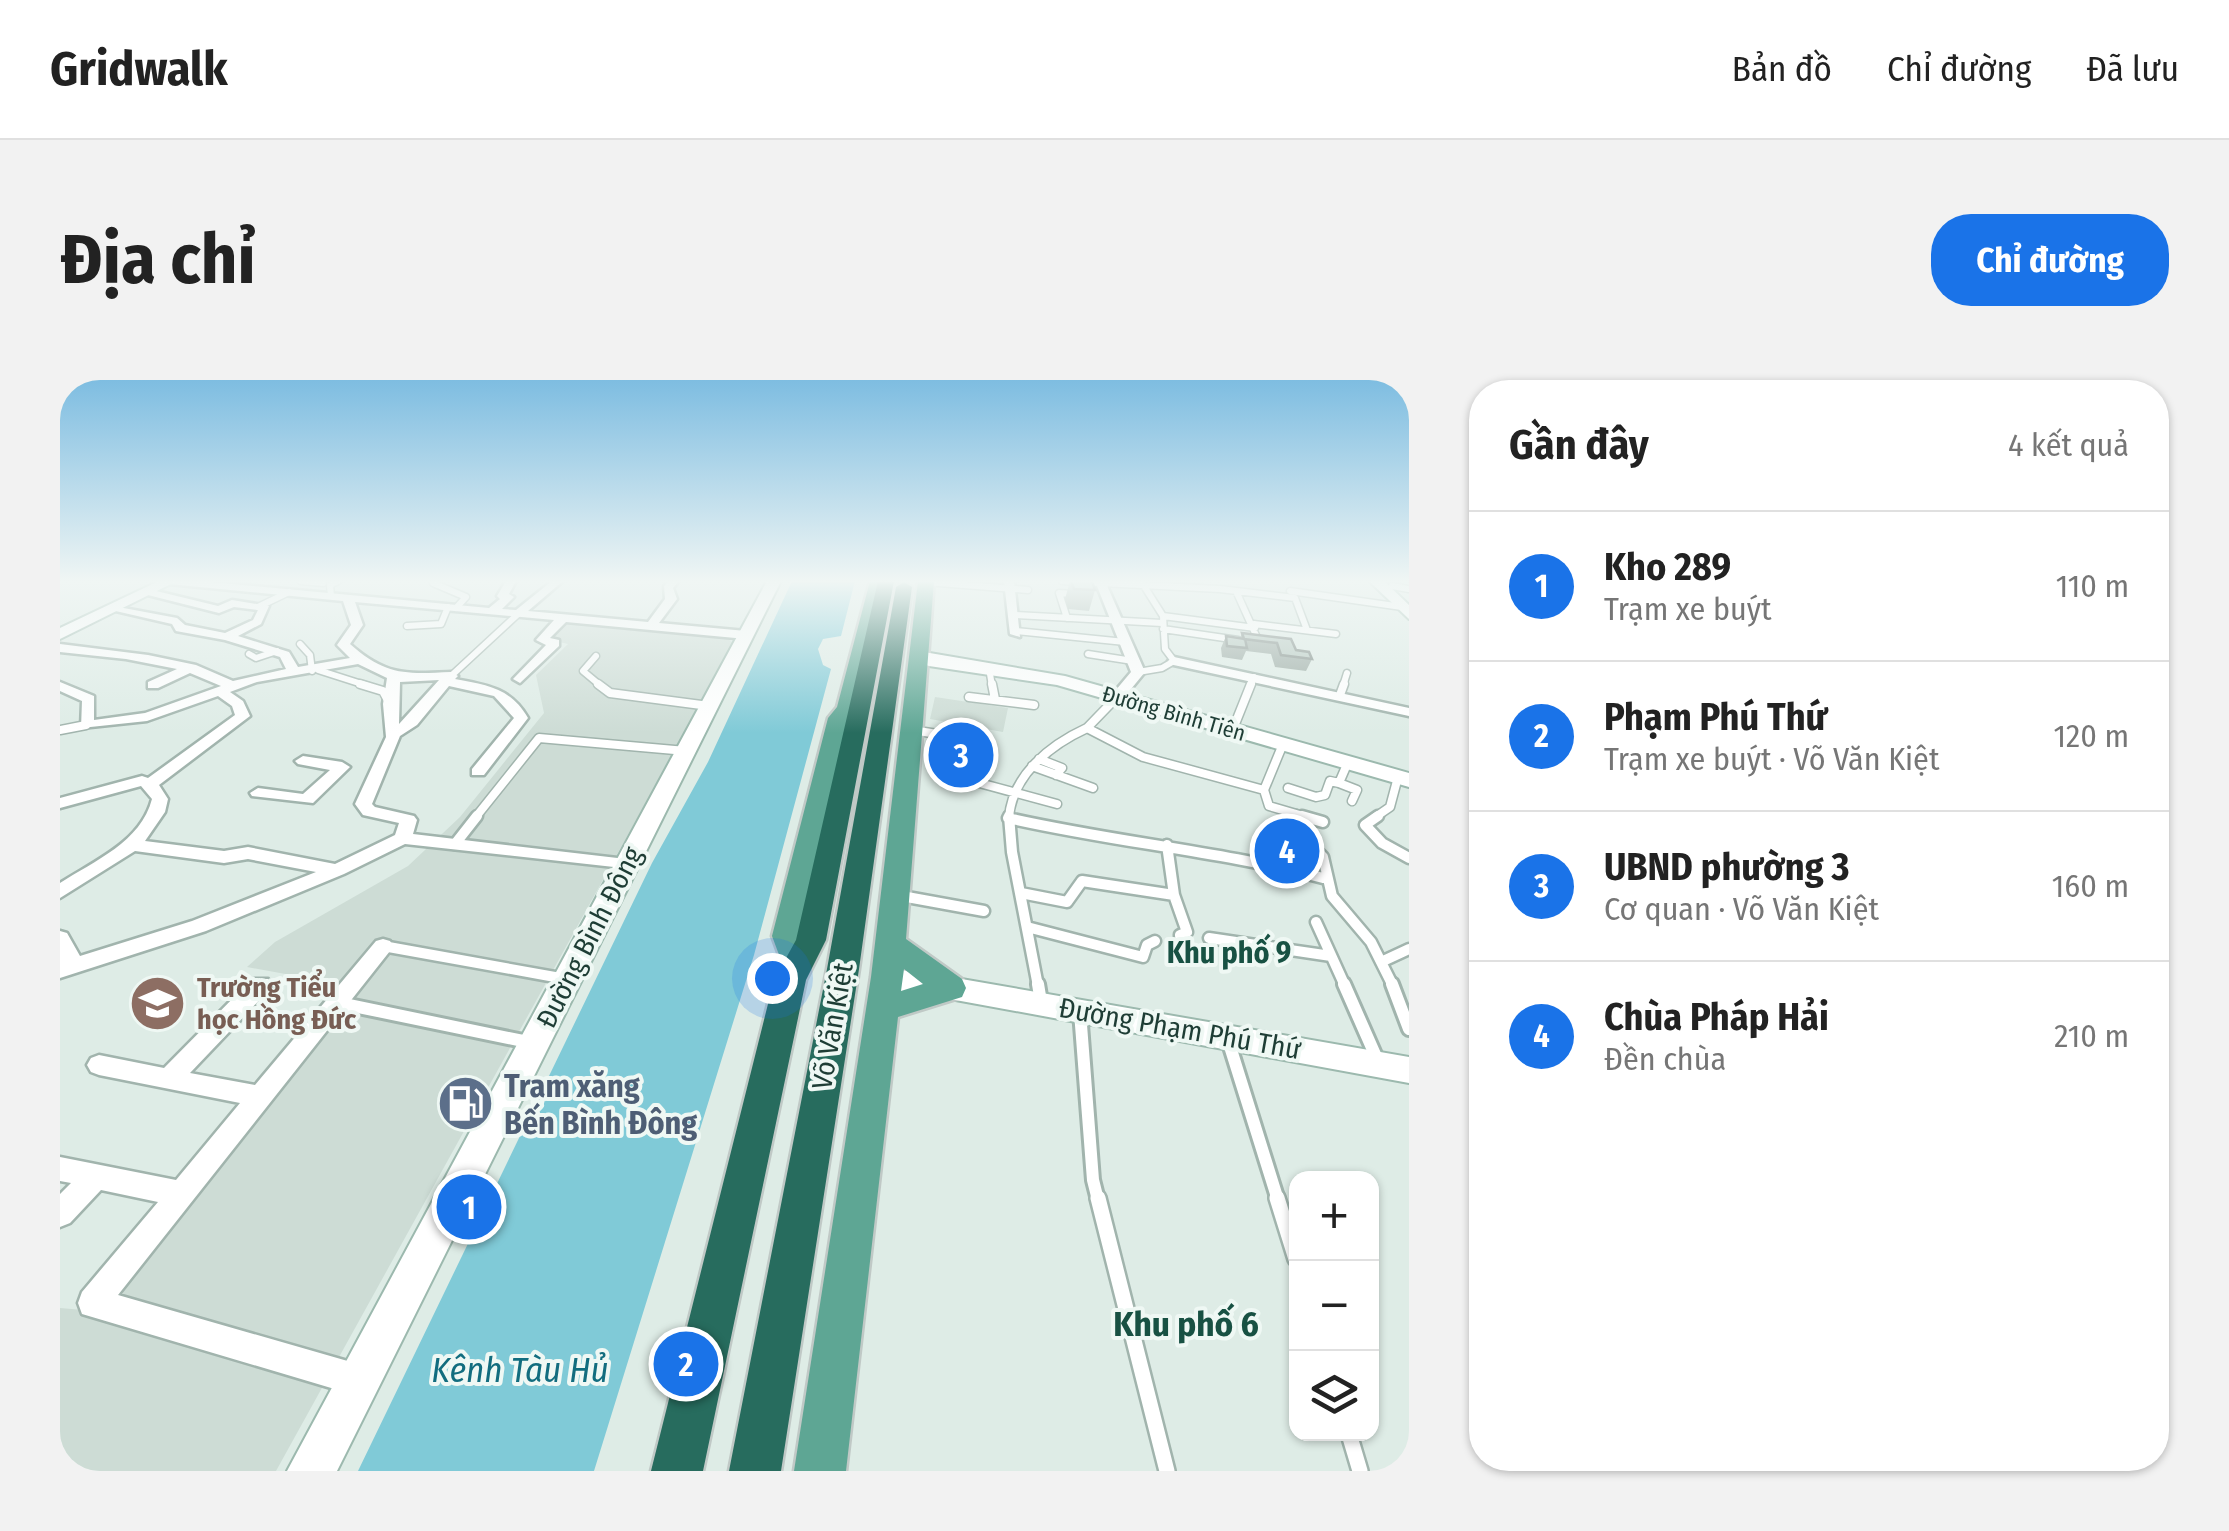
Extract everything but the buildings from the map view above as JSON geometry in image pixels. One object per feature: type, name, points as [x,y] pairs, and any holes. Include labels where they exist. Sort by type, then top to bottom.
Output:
[{"type":"highway","name":"Võ Văn Kiệt","points":[[677,1471],[796,964],[810,940],[875,632]]},
{"type":"highway","name":"Võ Văn Kiệt","points":[[755,1471],[844,970],[909,632]]},
{"type":"highway","points":[[796,964],[844,970]]},
{"type":"main road","name":"Võ Văn Kiệt","points":[[839,718],[833,708],[854,632]]},
{"type":"main road","name":"Võ Văn Kiệt","points":[[796,964],[786,936],[839,718],[847,709],[866,632]]},
{"type":"main road","name":"Võ Văn Kiệt","points":[[820,1471],[888,988],[889,942],[911,730],[923,661],[922,632]]},
{"type":"main road","points":[[889,942],[950,988]]},
{"type":"main road","points":[[844,970],[888,988],[950,988]]},
{"type":"street","points":[[200,632],[276,651],[285,655],[294,672]]},
{"type":"street","points":[[227,637],[237,632]]},
{"type":"street","points":[[353,632],[343,645],[360,660],[384,668],[394,678],[448,679],[492,687],[515,705],[521,718],[478,772]]},
{"type":"street","points":[[520,679],[555,643],[542,640],[550,632]]},
{"type":"street","name":"Đường Bình Đông","points":[[311,1471],[745,632]]},
{"type":"street","points":[[1117,697],[1136,667],[1120,632]]},
{"type":"street","points":[[60,648],[134,655],[191,668],[226,688],[238,704],[243,716],[150,784]]},
{"type":"street","points":[[60,686],[89,700],[86,725],[147,716],[254,678],[315,671],[360,660]]},
{"type":"street","name":"Đường Bình Tiên","points":[[923,661],[1047,677],[1404,778]]},
{"type":"street","points":[[1174,661],[1409,712]]},
{"type":"street","points":[[152,685],[191,668]]},
{"type":"street","points":[[394,678],[390,704],[394,734]]},
{"type":"street","points":[[403,838],[408,820],[369,810],[362,804],[394,734],[412,722],[448,679]]},
{"type":"street","points":[[258,793],[307,799],[342,767],[303,761]]},
{"type":"street","points":[[337,774],[374,778]]},
{"type":"street","points":[[60,803],[142,782],[150,784],[160,799],[157,812],[135,843],[60,892]]},
{"type":"street","points":[[60,938],[66,967],[122,953],[337,870],[403,838],[626,866]]},
{"type":"street","points":[[135,843],[224,857],[248,853],[337,870]]},
{"type":"street","points":[[358,1380],[93,1303],[384,946]]},
{"type":"street","points":[[169,1079],[260,985]]},
{"type":"street","name":"Đường Phạm Phú Thứ","points":[[950,988],[1401,1069]]},
{"type":"street","points":[[99,1065],[261,1097]]},
{"type":"street","points":[[60,1168],[182,1194]]},
{"type":"street","points":[[60,1214],[96,1176]]},
{"type":"lane","points":[[448,679],[499,632]]},
{"type":"lane","points":[[1088,654],[1136,667],[1162,668],[1174,661],[1164,649],[1163,632]]},
{"type":"lane","points":[[1206,632],[1262,642],[1257,632]]},
{"type":"lane","points":[[1321,632],[1336,634]]},
{"type":"lane","points":[[1016,633],[1125,642]]},
{"type":"lane","points":[[300,644],[310,655],[315,671],[382,691],[390,704]]},
{"type":"lane","points":[[249,654],[256,658],[276,651]]},
{"type":"lane","points":[[596,656],[583,671],[610,693],[709,706]]},
{"type":"lane","points":[[989,668],[994,699]]},
{"type":"lane","points":[[1340,695],[1347,673]]},
{"type":"lane","points":[[1233,730],[1254,676]]},
{"type":"lane","points":[[968,697],[1034,705]]},
{"type":"lane","points":[[1041,1003],[1008,818],[1016,791],[1036,762],[1061,740],[1087,728],[1117,697]]},
{"type":"lane","points":[[60,730],[86,725]]},
{"type":"lane","points":[[1087,728],[1124,744],[1143,758],[1264,790]]},
{"type":"lane","points":[[911,730],[961,738]]},
{"type":"lane","points":[[455,844],[538,738],[686,751]]},
{"type":"lane","points":[[1284,744],[1264,790],[1270,806],[1324,822]]},
{"type":"lane","points":[[1036,762],[1092,788]]},
{"type":"lane","points":[[1339,783],[1348,762]]},
{"type":"lane","points":[[1404,778],[1390,808],[1364,826],[1382,843],[1409,858]]},
{"type":"lane","points":[[1288,788],[1321,797],[1330,781],[1357,790],[1352,801]]},
{"type":"lane","points":[[972,782],[1057,804]]},
{"type":"lane","points":[[1296,815],[1311,845],[1322,857],[1323,878],[1331,900],[1371,942],[1409,1029]]},
{"type":"lane","points":[[1008,818],[1061,830],[1243,856],[1323,878]]},
{"type":"lane","points":[[1167,845],[1174,894],[1187,932],[1180,935],[1181,946]]},
{"type":"lane","points":[[1022,893],[1067,902],[1082,881],[1174,894]]},
{"type":"lane","points":[[894,895],[984,911]]},
{"type":"lane","points":[[1316,922],[1331,956],[1401,1069]]},
{"type":"lane","points":[[1028,927],[1124,955],[1144,957],[1147,945],[1155,941]]},
{"type":"lane","points":[[1208,938],[1331,956]]},
{"type":"lane","points":[[384,946],[567,980]]},
{"type":"lane","points":[[1382,962],[1409,949]]},
{"type":"lane","points":[[338,1002],[534,1043]]},
{"type":"lane","points":[[1080,1011],[1093,1180],[1167,1471]]},
{"type":"lane","points":[[1227,1037],[1289,1235]]},
{"type":"lane","points":[[1351,1441],[1360,1471]]},
{"type":"shaded area","points":[[555,632],[671,632],[725,637],[734,643],[276,1471],[60,1471],[60,1308],[106,1312],[362,988],[247,967],[275,942],[408,866],[460,817],[544,713],[536,675],[568,644],[547,639]]},
{"type":"shaded area","points":[[935,697],[1008,708],[1003,732],[930,719]]},
{"type":"water","name":"Kênh Tàu Hủ","points":[[768,632],[842,632],[841,636],[823,639],[818,649],[823,665],[831,669],[754,955],[594,1471],[358,1471],[652,863],[708,762]]},
{"type":"place","name":"UBND phường 3","points":[[961,755]]},
{"type":"place","name":"Chùa Pháp Hải","points":[[1287,851]]},
{"type":"place","name":"Trường Tiểu học Hồng Đức","points":[[158,1003]]},
{"type":"place","name":"Trạm xăng Bến Bình Đông","points":[[465,1104]]},
{"type":"place","name":"Kho 289","points":[[469,1207]]},
{"type":"place","name":"Phạm Phú Thứ","points":[[686,1364]]},
{"type":"district","name":"Khu phố 9","points":[[1229,953]]},
{"type":"district","name":"Khu phố 6","points":[[1186,1324]]}]
